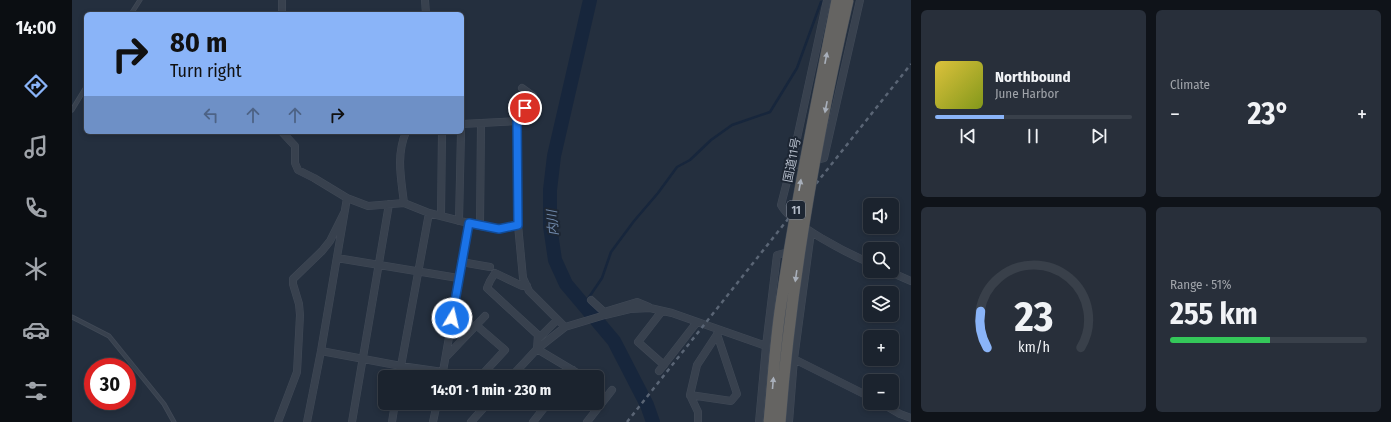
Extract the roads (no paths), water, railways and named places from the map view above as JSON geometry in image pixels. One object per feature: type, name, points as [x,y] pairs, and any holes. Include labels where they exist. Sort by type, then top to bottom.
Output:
[{"type":"highway","name":"国道11号","points":[[769,422],[781,306],[792,231],[801,179],[838,0]]},
{"type":"highway","name":"国道11号","points":[[780,422],[784,369],[798,262],[819,142],[848,0]]},
{"type":"street","points":[[282,0],[282,12]]},
{"type":"street","points":[[425,0],[426,12]]},
{"type":"street","points":[[827,0],[791,166],[781,205],[784,212],[811,232],[863,260]]},
{"type":"street","points":[[791,166],[824,158],[860,0]]},
{"type":"street","points":[[522,88],[533,96],[517,121],[518,225],[524,278],[529,291],[565,327]]},
{"type":"street","points":[[464,124],[517,121]]},
{"type":"street","points":[[480,226],[481,123]]},
{"type":"street","points":[[284,134],[295,146],[295,163],[298,170],[347,198],[368,206],[404,203],[429,213],[480,226],[499,229],[518,225]]},
{"type":"street","points":[[404,203],[399,165],[402,143],[405,134]]},
{"type":"street","points":[[442,134],[442,216]]},
{"type":"street","points":[[459,221],[461,134]]},
{"type":"street","points":[[307,422],[321,351],[347,198]]},
{"type":"street","points":[[352,422],[389,204]]},
{"type":"street","points":[[278,422],[297,372],[300,315],[293,279],[322,251],[330,241],[344,213]]},
{"type":"street","points":[[400,370],[429,213]]},
{"type":"street","points":[[444,370],[458,278],[469,223]]},
{"type":"street","points":[[789,422],[794,359],[811,232]]},
{"type":"street","points":[[759,422],[777,255],[808,247]]},
{"type":"street","points":[[337,258],[458,278]]},
{"type":"street","points":[[462,262],[490,267]]},
{"type":"street","points":[[527,286],[522,286],[496,273],[490,280],[487,288],[538,335],[537,349]]},
{"type":"street","points":[[899,276],[911,281]]},
{"type":"street","points":[[591,300],[604,312],[637,302],[650,308],[672,313],[697,322],[718,332],[766,346]]},
{"type":"street","points":[[518,370],[537,349],[565,327],[630,309],[650,308]]},
{"type":"street","points":[[662,311],[638,342],[664,364]]},
{"type":"street","points":[[446,358],[485,316]]},
{"type":"street","points":[[538,339],[557,320]]},
{"type":"street","points":[[659,371],[697,322]]},
{"type":"street","points":[[476,325],[505,350],[486,370]]},
{"type":"street","points":[[698,422],[698,412],[690,395],[697,365],[718,332]]},
{"type":"street","points":[[690,395],[731,401],[736,394],[718,332]]},
{"type":"street","points":[[537,349],[573,370]]},
{"type":"street","points":[[321,351],[422,370]]},
{"type":"street","points":[[794,359],[863,394]]},
{"type":"street","points":[[604,400],[612,390]]},
{"type":"street","points":[[392,422],[394,410]]},
{"type":"street","points":[[433,422],[436,410]]},
{"type":"street","points":[[471,422],[482,410]]},
{"type":"street","points":[[533,422],[542,410]]},
{"type":"street","points":[[586,422],[596,410]]},
{"type":"street","points":[[893,410],[911,418]]},
{"type":"lane","points":[[132,12],[140,0]]},
{"type":"lane","points":[[72,110],[84,90]]},
{"type":"lane","points":[[72,317],[109,336],[164,404],[174,422]]},
{"type":"waterway","name":"内川","points":[[590,0],[554,156],[550,190],[550,226],[555,260],[566,284],[614,341],[647,405],[653,422]]},
{"type":"waterway","points":[[583,306],[602,278],[611,252],[677,167],[690,160],[711,140],[732,125],[770,112],[797,68],[821,2],[833,0]]},
{"type":"railway","points":[[627,422],[911,64]]}]
